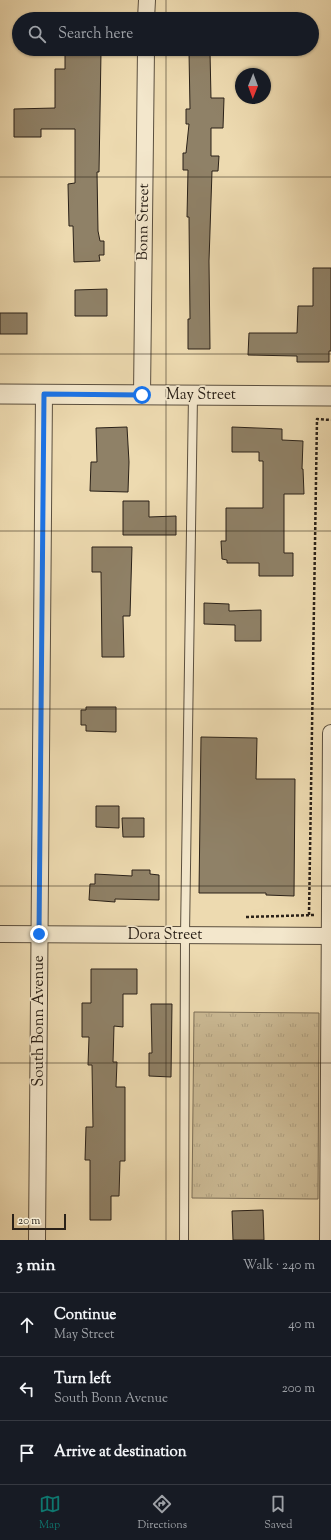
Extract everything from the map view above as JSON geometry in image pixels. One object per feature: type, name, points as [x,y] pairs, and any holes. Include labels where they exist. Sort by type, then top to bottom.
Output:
[{"type":"street","points":[[146,0],[146,12]]},
{"type":"street","name":"Bonn Street","points":[[142,395],[146,56]]},
{"type":"street","name":"May Street","points":[[0,394],[331,396]]},
{"type":"street","name":"South Bonn Avenue","points":[[37,1240],[44,394]]},
{"type":"street","points":[[328,1240],[331,733]]},
{"type":"street","name":"Dora Street","points":[[0,934],[330,936]]},
{"type":"lane","points":[[184,1240],[185,935],[192,395]]},
{"type":"path","points":[[309,915],[317,419],[331,420]]},
{"type":"path","points":[[239,917],[330,914]]},
{"type":"green space","points":[[194,1012],[319,1013],[318,1199],[192,1198]]},
{"type":"building","points":[[65,56],[101,56],[99,172],[97,172],[98,231],[100,241],[104,241],[104,255],[99,255],[100,261],[74,262],[73,226],[69,226],[68,184],[75,183],[75,129],[41,129],[41,137],[14,137],[14,109],[55,108],[55,69],[65,69]]},
{"type":"building","points":[[189,56],[210,56],[211,98],[224,98],[223,128],[211,128],[211,156],[219,156],[218,171],[212,171],[209,261],[210,349],[188,349],[188,319],[190,319],[189,217],[187,217],[188,170],[183,170],[183,153],[186,153],[189,124],[186,124],[186,109],[190,109]]},
{"type":"building","points":[[313,268],[331,268],[331,351],[329,351],[329,362],[297,362],[297,356],[248,355],[249,333],[297,333],[298,306],[313,306]]},
{"type":"building","points":[[107,289],[107,316],[75,316],[75,290]]},
{"type":"building","points":[[0,313],[27,313],[27,334],[0,334]]},
{"type":"building","points":[[127,427],[129,462],[128,492],[90,491],[91,462],[97,462],[96,428]]},
{"type":"building","points":[[232,427],[282,429],[282,440],[303,441],[302,469],[304,494],[284,494],[284,553],[293,553],[293,576],[259,576],[259,563],[227,563],[227,560],[222,559],[221,541],[226,541],[226,508],[263,508],[263,461],[259,461],[259,452],[232,452]]},
{"type":"building","points":[[123,501],[149,501],[149,517],[176,516],[176,535],[123,535]]},
{"type":"building","points":[[92,547],[132,547],[130,616],[123,616],[124,657],[102,657],[101,572],[92,572]]},
{"type":"building","points":[[204,603],[229,604],[229,611],[261,610],[261,641],[235,641],[235,625],[204,624]]},
{"type":"building","points":[[86,707],[116,707],[116,732],[86,731],[86,725],[81,725],[81,710],[86,710]]},
{"type":"building","points":[[201,737],[257,738],[256,779],[295,779],[294,896],[266,895],[266,893],[199,893]]},
{"type":"building","points":[[96,806],[119,806],[119,828],[96,827]]},
{"type":"building","points":[[122,818],[144,818],[144,837],[123,837]]},
{"type":"building","points":[[132,870],[150,870],[150,874],[159,875],[159,900],[115,899],[115,902],[89,900],[90,884],[95,884],[95,874],[132,876]]},
{"type":"building","points":[[91,969],[137,969],[137,994],[123,994],[123,1027],[114,1026],[113,1062],[117,1062],[116,1087],[125,1087],[125,1161],[120,1161],[119,1196],[111,1196],[111,1220],[90,1220],[90,1160],[85,1160],[86,1127],[93,1127],[92,1065],[88,1065],[89,1037],[82,1037],[82,1003],[91,1003]]},
{"type":"building","points":[[151,1004],[172,1004],[171,1077],[149,1076],[149,1053],[152,1053]]},
{"type":"building","points":[[263,1210],[264,1240],[233,1240],[232,1211]]},
{"type":"route","points":[[39,934],[44,394],[142,395]]}]
